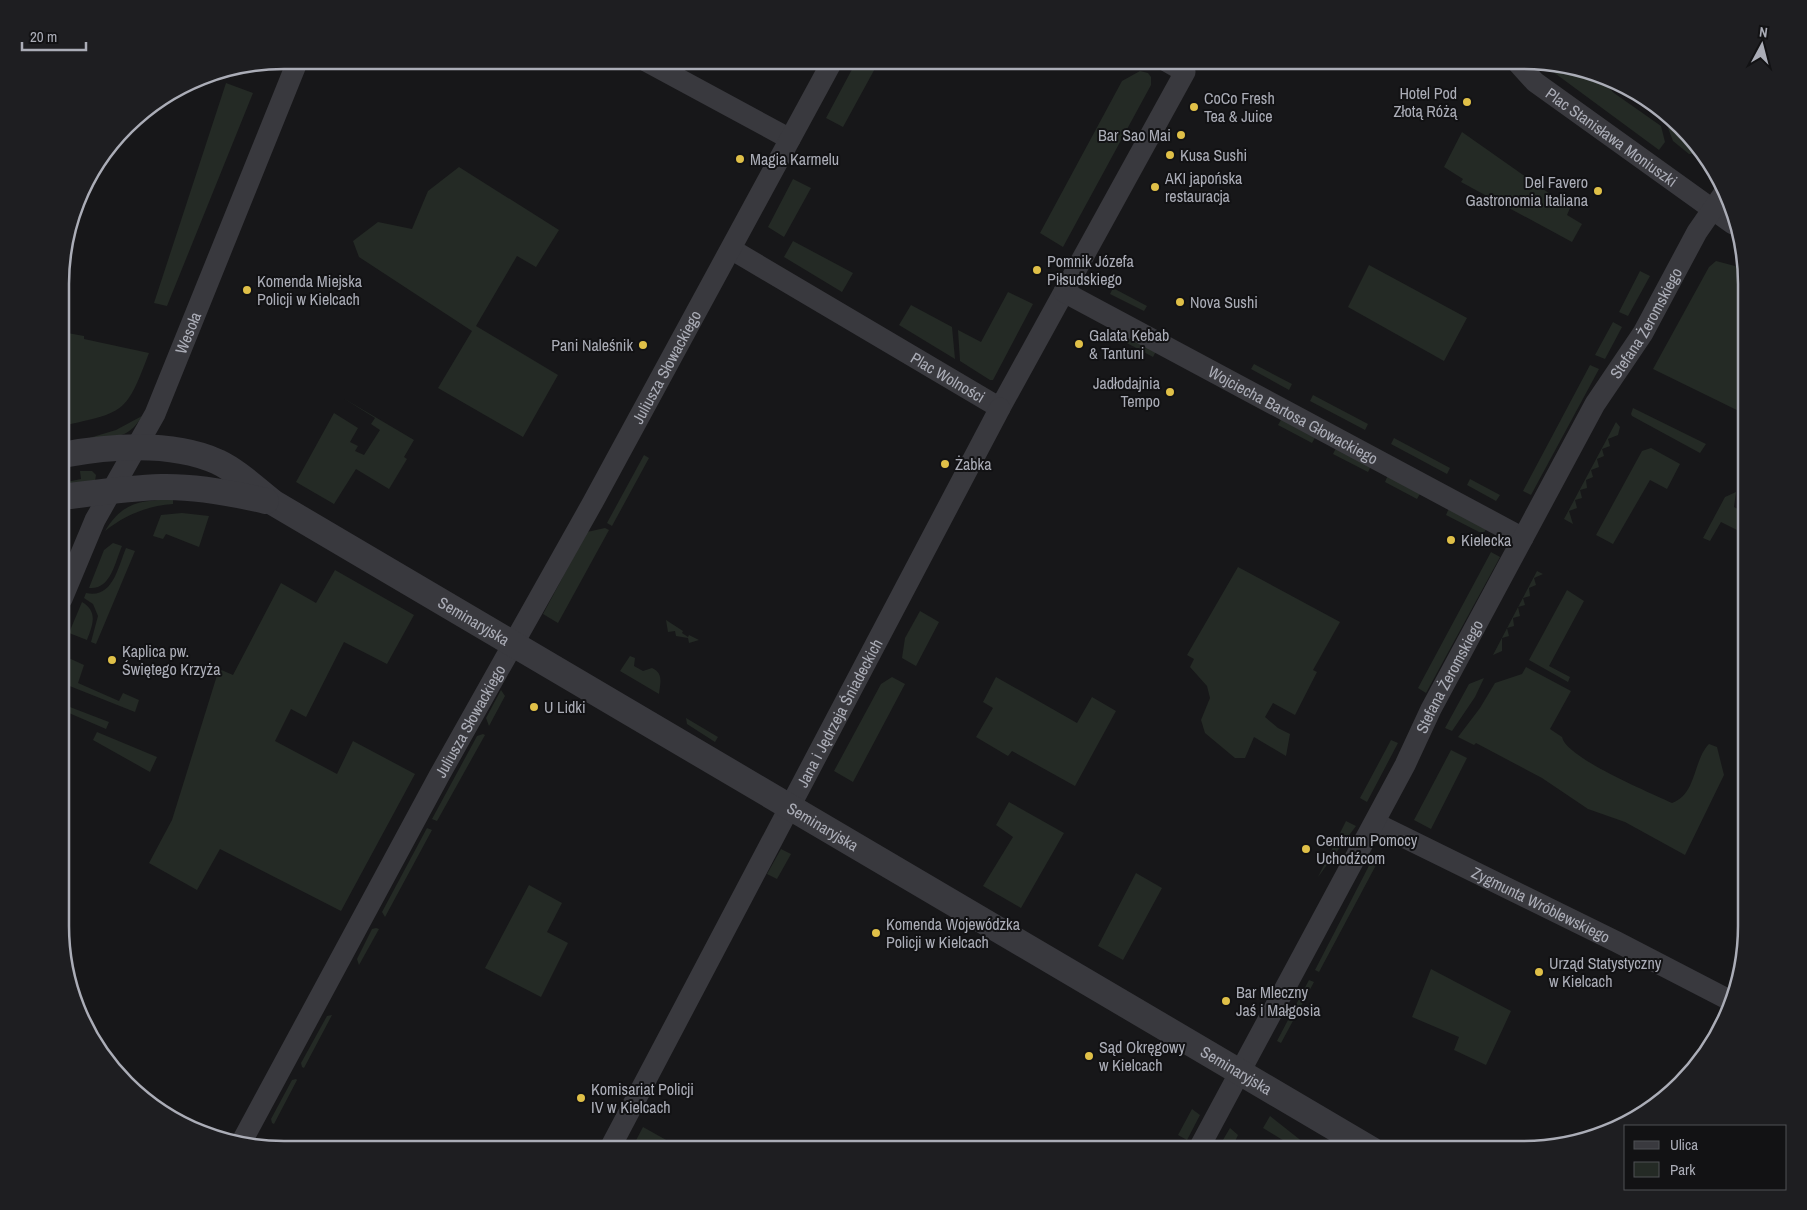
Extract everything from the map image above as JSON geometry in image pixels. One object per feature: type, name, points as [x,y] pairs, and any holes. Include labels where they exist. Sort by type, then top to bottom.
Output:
[{"type":"street","name":"Wesoła","points":[[69,582],[88,536],[159,403],[294,69]]},
{"type":"street","points":[[661,69],[790,139]]},
{"type":"street","points":[[731,249],[828,69]]},
{"type":"street","name":"Plac Wolności","points":[[731,249],[1000,408],[1186,69]]},
{"type":"street","name":"Plac Stanisława Moniuszki","points":[[1524,69],[1535,82],[1729,222]]},
{"type":"street","name":"Stefana Żeromskiego","points":[[1203,1141],[1375,823],[1417,743],[1431,709],[1596,404],[1643,333],[1711,210],[1720,198]]},
{"type":"street","name":"Juliusza Słowackiego","points":[[244,1137],[439,776],[514,645],[731,249]]},
{"type":"street","name":"Wojciecha Bartosa Głowackiego","points":[[1064,292],[1523,538]]},
{"type":"street","name":"Jana i Jędrzeja Śniadeckich","points":[[614,1141],[1000,408]]},
{"type":"street","name":"Seminaryjska","points":[[69,454],[136,448],[172,450],[218,462],[274,503],[1357,1141]]},
{"type":"street","name":"Seminaryjska","points":[[69,496],[161,487],[227,493],[274,503]]},
{"type":"street","name":"Zygmunta Wróblewskiego","points":[[1375,823],[1726,998]]},
{"type":"green space","points":[[852,69],[875,69],[843,127],[826,118]]},
{"type":"green space","points":[[1140,71],[1148,73],[1151,77],[1151,85],[1063,247],[1040,233],[1122,81]]},
{"type":"green space","points":[[1552,71],[1579,76],[1605,85],[1661,126],[1665,142],[1659,150]]},
{"type":"green space","points":[[226,83],[253,93],[167,306],[154,303]]},
{"type":"green space","points":[[1669,126],[1694,153],[1689,154],[1673,141],[1668,128]]},
{"type":"green space","points":[[1462,132],[1570,208],[1567,215],[1582,224],[1572,242],[1461,182],[1463,179],[1444,167]]},
{"type":"green space","points":[[459,167],[559,230],[536,267],[517,256],[476,326],[558,375],[523,437],[438,388],[472,331],[359,257],[353,241],[378,222],[412,229],[428,191]]},
{"type":"green space","points":[[793,179],[811,188],[784,237],[768,227]]},
{"type":"green space","points":[[793,241],[853,273],[842,292],[784,257]]},
{"type":"green space","points":[[1716,261],[1738,267],[1738,411],[1653,369],[1709,267]]},
{"type":"green space","points":[[1369,265],[1467,318],[1444,361],[1348,307]]},
{"type":"green space","points":[[1640,271],[1650,276],[1628,316],[1619,312]]},
{"type":"green space","points":[[1113,288],[1147,306],[1144,311],[1110,294]]},
{"type":"green space","points":[[1008,292],[1033,304],[993,380],[990,380],[960,361],[958,330],[981,342]]},
{"type":"green space","points":[[911,305],[952,327],[955,359],[899,325]]},
{"type":"green space","points":[[1613,322],[1622,327],[1605,359],[1595,355]]},
{"type":"green space","points":[[1113,328],[1156,351],[1153,357],[1110,334]]},
{"type":"green space","points":[[69,333],[84,336],[84,339],[149,353],[135,388],[128,399],[111,413],[69,424]]},
{"type":"green space","points":[[1254,364],[1292,384],[1289,390],[1251,369]]},
{"type":"green space","points":[[1590,365],[1599,369],[1531,495],[1523,491]]},
{"type":"green space","points":[[1313,395],[1368,424],[1365,430],[1310,401]]},
{"type":"green space","points":[[343,398],[414,440],[404,457],[407,459],[389,489],[356,469],[334,504],[296,482],[334,413],[358,428],[350,442],[358,446],[355,451],[364,455],[380,430],[371,424],[375,418]]},
{"type":"green space","points":[[1633,408],[1706,444],[1700,453],[1632,416]]},
{"type":"green space","points":[[142,416],[137,424],[125,434],[86,439],[116,430]]},
{"type":"green space","points":[[1282,418],[1316,436],[1312,443],[1278,425]]},
{"type":"green space","points":[[1616,422],[1620,427],[1618,435],[1608,439],[1610,446],[1602,449],[1604,456],[1597,459],[1599,467],[1591,470],[1593,477],[1586,480],[1587,488],[1580,490],[1582,498],[1575,500],[1577,508],[1569,511],[1573,524],[1564,519]]},
{"type":"green space","points":[[1394,438],[1450,468],[1447,474],[1391,444]]},
{"type":"green space","points":[[1336,448],[1371,466],[1368,472],[1333,454]]},
{"type":"green space","points":[[1651,448],[1680,464],[1667,489],[1650,480],[1613,544],[1596,535],[1642,451]]},
{"type":"green space","points":[[644,455],[649,458],[612,526],[607,523]]},
{"type":"green space","points":[[80,471],[92,471],[96,475],[95,481],[69,486],[69,482],[81,479]]},
{"type":"green space","points":[[1388,475],[1421,492],[1417,499],[1385,482]]},
{"type":"green space","points":[[1470,479],[1500,495],[1496,501],[1467,485]]},
{"type":"green space","points":[[1736,492],[1734,507],[1738,509],[1738,530],[1721,522],[1710,541],[1703,538],[1725,497]]},
{"type":"green space","points":[[173,499],[173,504],[137,512],[120,520],[105,531],[119,514],[134,504]]},
{"type":"green space","points":[[1449,508],[1487,528],[1483,534],[1446,515]]},
{"type":"green space","points":[[182,513],[209,516],[199,547],[166,534],[163,539],[153,536],[161,515]]},
{"type":"green space","points":[[605,528],[609,530],[558,623],[543,614],[587,532]]},
{"type":"green space","points":[[113,543],[122,546],[111,574],[102,585],[89,588],[104,550]]},
{"type":"green space","points":[[126,548],[135,551],[96,644],[91,642],[98,616],[93,604],[84,598],[86,593],[95,594],[103,591],[108,586],[117,572]]},
{"type":"green space","points":[[1491,552],[1500,557],[1426,693],[1418,688]]},
{"type":"green space","points":[[1238,567],[1340,622],[1313,670],[1317,672],[1295,715],[1273,703],[1265,717],[1278,728],[1290,734],[1286,756],[1254,737],[1245,758],[1235,758],[1205,733],[1201,720],[1210,698],[1207,686],[1190,667],[1194,659],[1187,655]]},
{"type":"green space","points":[[335,570],[414,615],[387,664],[344,642],[306,717],[291,709],[275,741],[337,774],[353,741],[415,774],[341,911],[220,849],[197,890],[149,863],[172,820],[219,669],[233,675],[281,583],[316,603]]},
{"type":"green space","points":[[1537,571],[1543,574],[1534,578],[1536,585],[1529,588],[1530,596],[1523,598],[1525,605],[1518,607]]},
{"type":"green space","points":[[1567,590],[1584,601],[1549,666],[1570,677],[1568,682],[1529,660]]},
{"type":"green space","points":[[82,602],[91,610],[93,620],[87,640],[69,633]]},
{"type":"green space","points":[[1518,607],[1520,616],[1513,618],[1514,626],[1507,628]]},
{"type":"green space","points":[[920,611],[939,622],[916,666],[902,658],[905,638]]},
{"type":"green space","points":[[666,620],[683,631],[682,633],[688,637],[689,635],[699,640],[689,643],[688,638],[676,636],[675,631],[668,632]]},
{"type":"green space","points":[[1507,628],[1509,636],[1502,638],[1502,651],[1493,655]]},
{"type":"green space","points":[[630,656],[635,658],[634,666],[643,671],[652,668],[656,670],[660,676],[659,694],[620,671]]},
{"type":"green space","points":[[69,658],[84,665],[78,683],[119,701],[123,693],[139,700],[135,712],[69,686]]},
{"type":"green space","points":[[1526,667],[1571,691],[1550,729],[1562,737],[1567,745],[1578,755],[1611,774],[1672,803],[1680,799],[1686,792],[1700,759],[1709,744],[1717,747],[1724,775],[1685,855],[1625,822],[1588,809],[1542,778],[1476,743],[1474,745],[1458,737],[1480,708],[1495,683],[1522,674]]},
{"type":"green space","points":[[892,677],[905,684],[853,782],[834,771],[881,684]]},
{"type":"green space","points":[[996,677],[1077,723],[1092,697],[1116,711],[1075,786],[1012,751],[1008,756],[976,737],[993,708],[983,702]]},
{"type":"green space","points":[[1484,678],[1475,697],[1452,731],[1445,728],[1469,684]]},
{"type":"green space","points":[[501,690],[505,696],[489,726],[486,718]]},
{"type":"green space","points":[[69,707],[109,722],[106,729],[69,713]]},
{"type":"green space","points":[[686,718],[718,737],[715,742],[687,724]]},
{"type":"green space","points":[[97,732],[157,757],[150,772],[93,740]]},
{"type":"green space","points":[[485,735],[437,821],[432,819],[477,736]]},
{"type":"green space","points":[[1391,740],[1398,743],[1367,802],[1360,798]]},
{"type":"green space","points":[[1451,750],[1467,758],[1431,829],[1414,820]]},
{"type":"green space","points":[[1009,802],[1064,833],[1021,908],[983,886],[1013,837],[996,825]]},
{"type":"green space","points":[[1346,821],[1356,826],[1318,877]]},
{"type":"green space","points":[[427,828],[432,830],[385,917],[382,912]]},
{"type":"green space","points":[[781,849],[791,854],[777,879],[767,874]]},
{"type":"green space","points":[[1383,852],[1319,972],[1315,970],[1373,858]]},
{"type":"green space","points":[[1136,873],[1162,888],[1123,960],[1098,946]]},
{"type":"green space","points":[[529,885],[562,903],[547,932],[568,943],[541,997],[485,968]]},
{"type":"green space","points":[[372,929],[379,929],[359,965],[357,959]]},
{"type":"green space","points":[[1431,969],[1511,1011],[1486,1065],[1454,1050],[1459,1037],[1412,1017]]},
{"type":"green space","points":[[1309,980],[1314,982],[1281,1043],[1277,1041]]},
{"type":"green space","points":[[332,1015],[304,1068],[302,1067],[301,1063],[327,1016]]},
{"type":"green space","points":[[296,1079],[274,1124],[272,1123],[271,1119],[292,1080]]},
{"type":"green space","points":[[1192,1109],[1200,1115],[1187,1140],[1178,1135]]},
{"type":"green space","points":[[1270,1116],[1302,1141],[1284,1141],[1263,1128]]},
{"type":"green space","points":[[643,1127],[668,1141],[636,1141]]},
{"type":"green space","points":[[1230,1128],[1238,1135],[1235,1141],[1222,1141]]},
{"type":"place","name":"Hotel Pod Złotą Różą","points":[[1467,102]]},
{"type":"place","name":"CoCo Fresh Tea & Juice","points":[[1194,107]]},
{"type":"place","name":"Bar Sao Mai","points":[[1181,135]]},
{"type":"place","name":"Kusa Sushi","points":[[1170,155]]},
{"type":"place","name":"Magia Karmelu","points":[[740,159]]},
{"type":"place","name":"AKI japońska restauracja","points":[[1155,187]]},
{"type":"place","name":"Del Favero Gastronomia Italiana","points":[[1598,191]]},
{"type":"place","name":"Pomnik Józefa Piłsudskiego","points":[[1037,270]]},
{"type":"place","name":"Komenda Miejska Policji w Kielcach","points":[[247,290]]},
{"type":"place","name":"Nova Sushi","points":[[1180,302]]},
{"type":"place","name":"Galata Kebab & Tantuni","points":[[1079,344]]},
{"type":"place","name":"Pani Naleśnik","points":[[643,345]]},
{"type":"place","name":"Jadłodajnia Tempo","points":[[1170,392]]},
{"type":"place","name":"Żabka","points":[[945,464]]},
{"type":"place","name":"Kielecka","points":[[1451,540]]},
{"type":"place","name":"Kaplica pw. Świętego Krzyża","points":[[112,660]]},
{"type":"place","name":"U Lidki","points":[[534,707]]},
{"type":"place","name":"Centrum Pomocy Uchodźcom","points":[[1306,849]]},
{"type":"place","name":"Komenda Wojewódzka Policji w Kielcach","points":[[876,933]]},
{"type":"place","name":"Urząd Statystyczny w Kielcach","points":[[1539,972]]},
{"type":"place","name":"Bar Mleczny Jaś i Małgosia","points":[[1226,1001]]},
{"type":"place","name":"Sąd Okręgowy w Kielcach","points":[[1089,1056]]},
{"type":"place","name":"Komisariat Policji IV w Kielcach","points":[[581,1098]]}]
